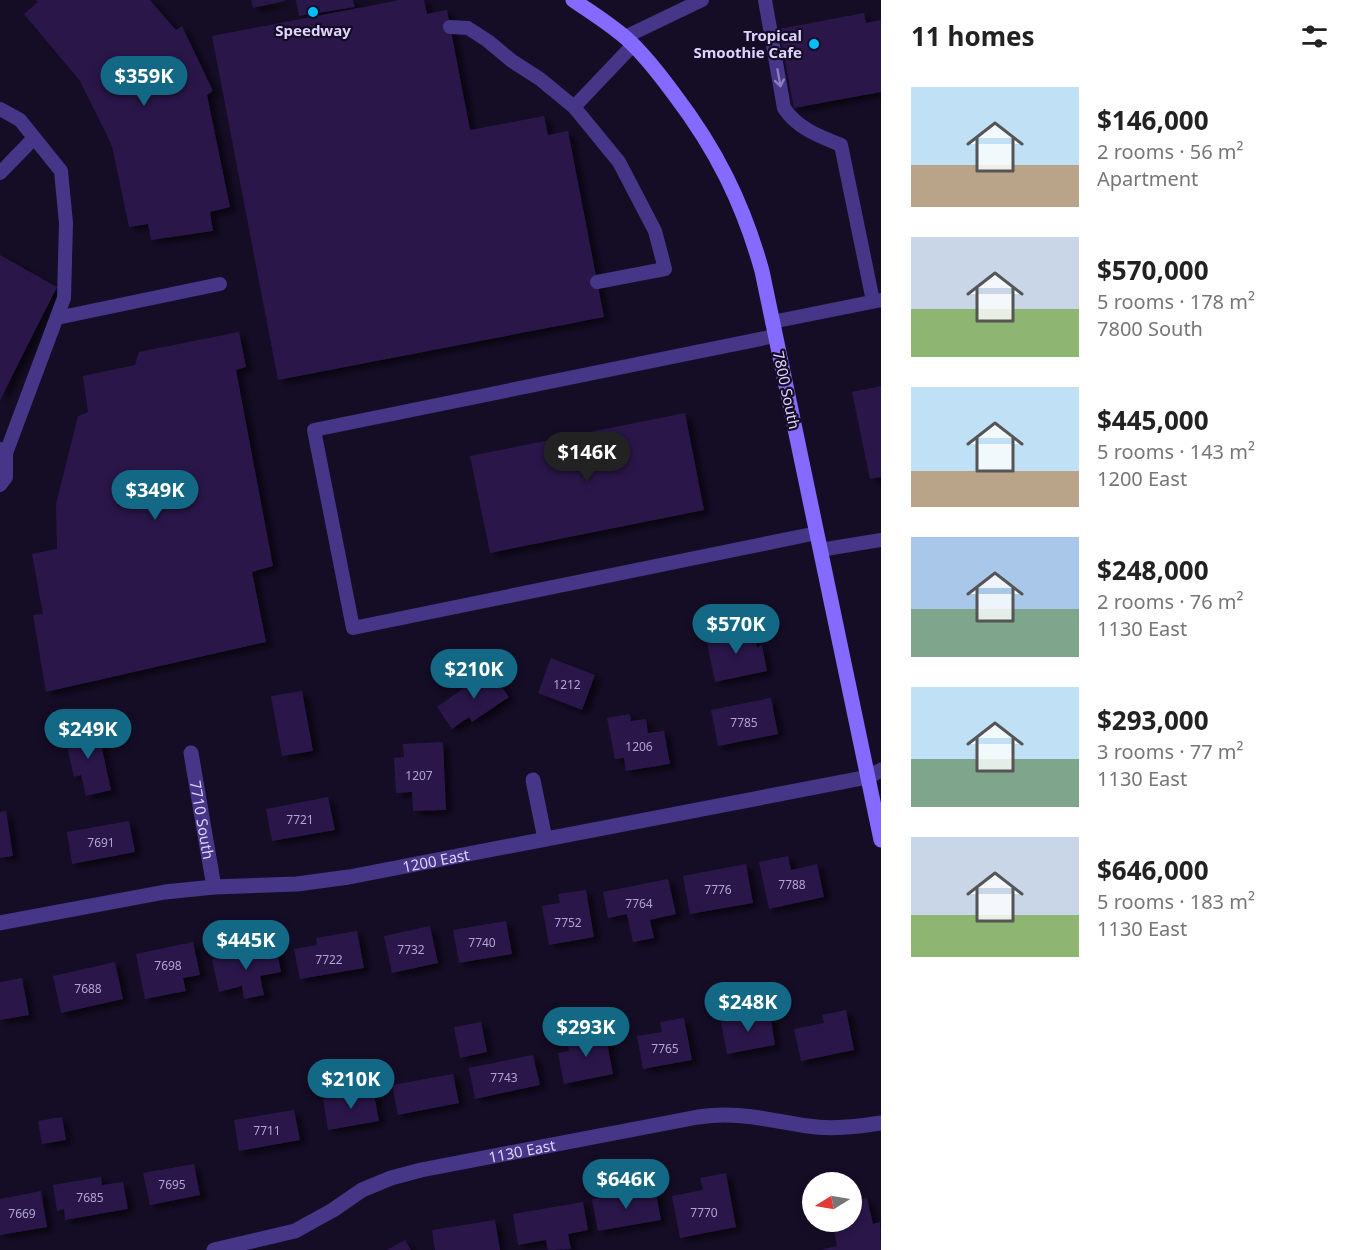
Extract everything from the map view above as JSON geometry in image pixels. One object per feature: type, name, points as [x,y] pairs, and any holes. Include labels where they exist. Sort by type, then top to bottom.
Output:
[{"type":"main road","name":"7800 South","points":[[573,0],[629,41],[686,109],[725,171],[753,238],[816,533],[876,775],[881,840]]},
{"type":"street","name":"7710 South","points":[[191,753],[214,887]]},
{"type":"street","name":"1200 East","points":[[0,923],[165,892],[214,887],[307,883],[876,775]]},
{"type":"street","points":[[533,780],[545,839]]},
{"type":"street","name":"1130 East","points":[[214,1250],[295,1231],[333,1210],[362,1190],[391,1178],[421,1170],[675,1121],[721,1114],[743,1115],[810,1127],[838,1128],[881,1122]]},
{"type":"lane","points":[[574,107],[629,41],[702,0]]},
{"type":"lane","points":[[765,0],[784,108],[791,119],[805,129],[841,145],[877,300],[774,329],[314,430],[353,628],[816,533]]},
{"type":"lane","points":[[450,27],[468,28],[540,79],[574,107],[619,162],[655,231],[665,269],[597,282]]},
{"type":"lane","points":[[0,109],[20,120],[61,171],[66,223],[64,298],[3,451],[6,477],[0,485]]},
{"type":"lane","points":[[0,173],[34,138]]},
{"type":"lane","points":[[57,318],[220,284]]},
{"type":"lane","points":[[820,550],[881,540]]},
{"type":"building","points":[[36,0],[150,0],[176,30],[182,26],[213,91],[207,95],[230,207],[210,212],[213,231],[151,240],[148,224],[129,227],[112,146],[80,81],[24,14],[38,2]]},
{"type":"building","name":"Speedway","points":[[251,0],[285,0],[285,1],[253,8]]},
{"type":"building","name":"Speedway","points":[[296,0],[353,0],[355,7],[299,16]]},
{"type":"building","points":[[400,0],[424,0],[427,14],[447,10],[470,130],[544,116],[548,135],[568,131],[604,317],[278,380],[212,36]]},
{"type":"building","points":[[864,13],[866,23],[881,20],[881,92],[794,108],[779,29]]},
{"type":"building","points":[[0,255],[57,287],[0,400]]},
{"type":"building","points":[[239,332],[246,367],[236,370],[273,566],[252,572],[266,642],[46,692],[33,615],[43,614],[32,554],[57,549],[56,504],[78,416],[88,412],[83,376],[135,365],[139,352]]},
{"type":"building","points":[[881,386],[881,477],[870,479],[852,392]]},
{"type":"building","points":[[685,413],[704,510],[490,553],[470,456]]},
{"type":"building","points":[[753,629],[757,647],[762,645],[767,671],[715,682],[706,638]]},
{"type":"building","points":[[551,658],[595,675],[582,710],[538,693]]},
{"type":"building","points":[[490,670],[509,697],[472,722],[469,717],[452,729],[437,707]]},
{"type":"building","points":[[302,691],[313,751],[282,756],[271,696]]},
{"type":"building","points":[[771,698],[778,734],[718,746],[711,710]]},
{"type":"building","points":[[630,714],[631,721],[646,719],[648,733],[664,731],[670,764],[626,771],[624,758],[615,759],[607,718]]},
{"type":"building","points":[[97,726],[111,790],[86,796],[81,775],[74,777],[64,733]]},
{"type":"building","points":[[443,742],[446,810],[413,811],[412,792],[396,793],[394,758],[404,757],[403,744]]},
{"type":"building","points":[[328,797],[335,830],[272,841],[266,809]]},
{"type":"building","points":[[6,811],[13,856],[0,858],[0,812]]},
{"type":"building","points":[[129,821],[135,852],[72,864],[67,832]]},
{"type":"building","points":[[788,856],[791,870],[817,864],[824,897],[769,909],[759,862]]},
{"type":"building","points":[[746,864],[753,903],[690,914],[683,876]]},
{"type":"building","points":[[668,879],[676,914],[650,920],[654,938],[633,942],[627,914],[608,918],[603,892]]},
{"type":"building","points":[[586,890],[594,937],[549,945],[542,906],[560,903],[558,894]]},
{"type":"building","points":[[506,921],[512,954],[459,963],[453,930]]},
{"type":"building","points":[[430,926],[438,963],[392,973],[384,936]]},
{"type":"building","points":[[357,931],[364,968],[300,979],[294,949],[317,945],[316,938]]},
{"type":"building","points":[[193,942],[200,975],[183,978],[186,991],[145,999],[136,954]]},
{"type":"building","points":[[276,946],[281,972],[260,976],[264,995],[244,999],[242,986],[219,992],[212,959]]},
{"type":"building","points":[[115,962],[123,999],[61,1013],[53,976]]},
{"type":"building","points":[[22,978],[29,1015],[0,1020],[0,982]]},
{"type":"building","points":[[846,1010],[854,1050],[801,1061],[794,1029],[824,1023],[822,1015]]},
{"type":"building","points":[[770,1013],[775,1045],[727,1054],[721,1022]]},
{"type":"building","points":[[684,1018],[692,1060],[643,1069],[637,1036],[662,1032],[660,1022]]},
{"type":"building","points":[[481,1022],[487,1052],[460,1058],[454,1027]]},
{"type":"building","points":[[605,1032],[613,1074],[564,1084],[558,1053],[569,1051],[566,1039]]},
{"type":"building","points":[[533,1055],[540,1085],[475,1099],[469,1068]]},
{"type":"building","points":[[453,1074],[459,1103],[398,1115],[392,1085]]},
{"type":"building","points":[[373,1089],[379,1121],[328,1130],[323,1099]]},
{"type":"building","points":[[294,1110],[300,1140],[239,1151],[234,1120]]},
{"type":"building","points":[[62,1117],[66,1140],[42,1144],[38,1121]]},
{"type":"building","points":[[194,1164],[200,1195],[150,1205],[143,1173]]},
{"type":"building","points":[[726,1173],[736,1227],[680,1238],[672,1196],[703,1190],[700,1178]]},
{"type":"building","points":[[101,1177],[102,1185],[123,1182],[128,1209],[65,1220],[64,1209],[57,1211],[53,1185]]},
{"type":"building","points":[[655,1188],[661,1220],[598,1231],[592,1199]]},
{"type":"building","points":[[41,1191],[47,1227],[0,1235],[0,1199]]},
{"type":"building","points":[[867,1198],[873,1224],[880,1222],[881,1250],[820,1250],[837,1246],[834,1232],[862,1232],[862,1199]]},
{"type":"building","points":[[583,1202],[588,1230],[568,1234],[571,1249],[548,1250],[546,1240],[518,1245],[513,1214]]},
{"type":"building","points":[[495,1220],[500,1250],[435,1250],[432,1230]]},
{"type":"building","points":[[405,1240],[411,1250],[387,1250]]},
{"type":"place","name":"Speedway","points":[[313,12]]},
{"type":"place","name":"Tropical Smoothie Cafe","points":[[814,44]]}]
